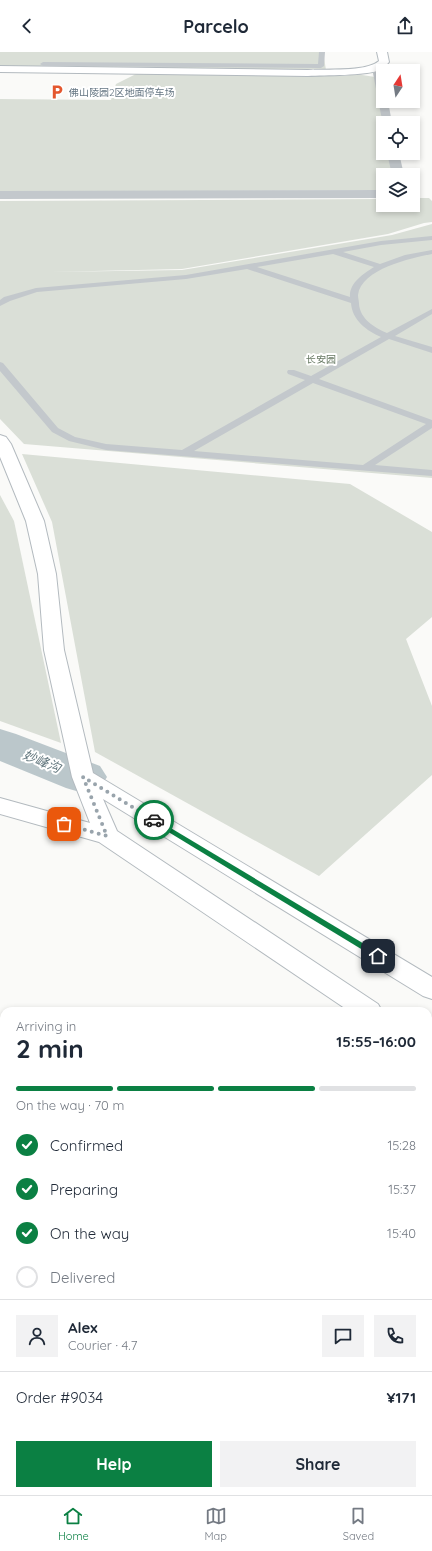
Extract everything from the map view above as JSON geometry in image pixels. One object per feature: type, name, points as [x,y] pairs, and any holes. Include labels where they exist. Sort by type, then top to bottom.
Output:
[{"type":"street","points":[[382,52],[384,62],[382,64]]},
{"type":"street","points":[[0,69],[44,64],[308,73],[357,71],[376,68]]},
{"type":"street","points":[[0,195],[376,194]]},
{"type":"street","points":[[0,440],[35,521],[47,574],[54,650],[83,777],[107,836]]},
{"type":"street","points":[[83,777],[432,988]]},
{"type":"street","points":[[0,806],[107,836],[363,1007]]},
{"type":"lane","points":[[44,64],[321,66],[322,52]]},
{"type":"lane","points":[[0,304],[7,299],[36,290],[186,277],[381,243],[432,238]]},
{"type":"lane","points":[[333,252],[381,267]]},
{"type":"lane","points":[[432,252],[406,257],[373,270],[362,280],[355,290],[353,301],[357,312],[367,326],[389,336],[432,350]]},
{"type":"lane","points":[[248,266],[353,301]]},
{"type":"lane","points":[[184,453],[432,311]]},
{"type":"lane","points":[[0,365],[55,430],[72,439],[106,447],[432,473]]},
{"type":"lane","points":[[291,372],[432,424]]},
{"type":"lane","points":[[366,467],[432,424]]},
{"type":"green space","points":[[0,52],[323,52],[326,70],[0,67]]},
{"type":"green space","points":[[138,73],[344,76],[356,74],[375,77],[376,108],[380,108],[382,116],[376,116],[376,160],[391,160],[393,168],[376,168],[376,190],[0,192],[0,99],[111,100],[116,84]]},
{"type":"green space","name":"长安园","points":[[420,198],[429,198],[432,201],[432,222],[388,234],[182,269],[50,272],[182,270],[392,235],[432,224],[432,478],[24,444],[0,419],[0,201],[376,199],[376,212],[420,212]]},
{"type":"green space","points":[[22,454],[350,484],[432,532],[432,617],[406,639],[432,706],[432,775],[319,876],[95,752],[52,522]]},
{"type":"green space","points":[[0,495],[14,521],[61,743],[0,721]]},
{"type":"waterway","name":"妙峰沟","points":[[0,744],[83,777]]},
{"type":"way so far","points":[[64,824],[107,836],[83,777],[154,820]]},
{"type":"place","name":"佛山陵园2区地面停车场","points":[[57,92]]},
{"type":"route","points":[[154,820],[378,956]]}]
